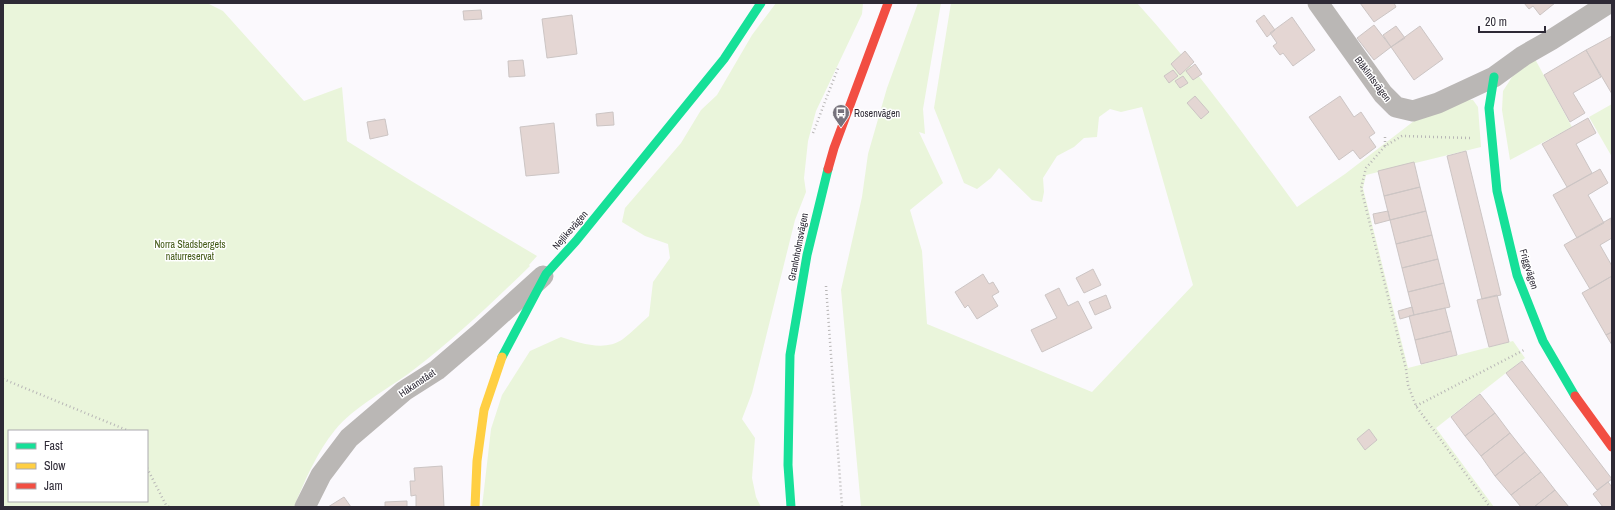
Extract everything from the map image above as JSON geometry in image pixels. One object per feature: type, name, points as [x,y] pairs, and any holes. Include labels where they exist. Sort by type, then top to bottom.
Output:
[{"type":"street","name":"Nejlikevägen","points":[[475,507],[477,461],[484,410],[502,356],[546,274],[576,241],[724,59],[761,3]]},
{"type":"street","name":"Granloholmsvägen","points":[[791,507],[788,465],[790,355],[807,255],[834,148],[888,3]]},
{"type":"street","name":"Blåklintsvägen","points":[[1318,3],[1383,94],[1396,107],[1413,111],[1438,103],[1494,76],[1522,56],[1551,40],[1608,3]]},
{"type":"street","name":"Friggvägen","points":[[1494,76],[1489,108],[1490,138],[1497,191],[1517,275],[1543,341],[1574,394],[1612,447]]},
{"type":"street","name":"Håkanstået","points":[[305,507],[321,475],[349,438],[404,391],[437,370],[546,274]]},
{"type":"path","points":[[1385,135],[1385,146]]},
{"type":"path","points":[[1490,138],[1402,136],[1385,146],[1366,168],[1361,188],[1406,369],[1408,385],[1416,406],[1490,507]]},
{"type":"path","points":[[825,280],[842,507]]},
{"type":"path","points":[[1416,406],[1543,341]]},
{"type":"path","points":[[3,379],[127,430]]},
{"type":"path","points":[[148,470],[166,505],[169,507]]},
{"type":"green space","name":"Norra Stadsbergets naturreservat","points":[[3,3],[207,3],[223,11],[304,101],[342,87],[347,141],[537,256],[529,265],[530,266],[516,280],[443,346],[412,371],[361,406],[335,430],[317,457],[294,507],[3,507]]},
{"type":"green space","points":[[776,3],[863,3],[862,14],[816,111],[808,141],[804,178],[806,192],[795,220],[752,393],[742,419],[755,438],[752,478],[756,497],[761,507],[482,507],[491,429],[502,395],[530,351],[561,337],[584,344],[600,346],[616,343],[623,339],[649,316],[653,282],[670,258],[668,244],[645,236],[622,222],[625,208],[681,143],[701,110],[717,95],[752,35]]},
{"type":"green space","points":[[918,3],[941,3],[923,109],[925,134],[919,132],[943,183],[910,210],[922,251],[927,324],[1092,392],[1193,285],[1142,107],[1121,112],[1110,109],[1099,117],[1097,137],[1084,138],[1074,147],[1057,156],[1043,178],[1044,192],[1042,202],[1032,200],[999,168],[991,178],[977,189],[964,183],[934,108],[951,3],[1137,3],[1200,77],[1297,207],[1345,174],[1414,121],[1460,99],[1473,100],[1478,107],[1481,147],[1366,175],[1363,188],[1408,368],[1513,341],[1525,358],[1436,428],[1494,507],[861,507],[841,290],[862,197],[868,154],[887,88]]},
{"type":"green space","points":[[1535,59],[1572,127],[1510,160],[1502,110],[1503,91],[1512,77]]},
{"type":"green space","points":[[1612,104],[1612,157],[1589,117]]},
{"type":"building","points":[[1360,3],[1394,3],[1396,7],[1374,22]]},
{"type":"building","points":[[1524,3],[1555,3],[1540,15],[1533,6],[1529,9]]},
{"type":"building","points":[[481,10],[482,19],[464,20],[463,11]]},
{"type":"building","points":[[572,15],[577,54],[547,58],[542,19]]},
{"type":"building","points":[[1264,15],[1275,30],[1267,37],[1256,21]]},
{"type":"building","points":[[1292,17],[1315,50],[1293,66],[1283,53],[1280,55],[1273,46],[1277,43],[1270,33]]},
{"type":"building","points":[[1374,25],[1391,47],[1374,60],[1357,38]]},
{"type":"building","points":[[1396,26],[1405,38],[1391,47],[1383,35]]},
{"type":"building","points":[[1420,26],[1443,59],[1414,80],[1391,47]]},
{"type":"building","points":[[1612,36],[1612,94],[1586,50]]},
{"type":"building","points":[[1586,50],[1601,77],[1573,93],[1585,113],[1570,122],[1544,75]]},
{"type":"building","points":[[1185,51],[1194,62],[1180,75],[1171,64]]},
{"type":"building","points":[[523,60],[525,76],[509,77],[508,61]]},
{"type":"building","points":[[1195,64],[1202,74],[1193,80],[1186,71]]},
{"type":"building","points":[[1173,70],[1178,76],[1169,83],[1164,76]]},
{"type":"building","points":[[1183,76],[1188,83],[1180,88],[1175,81]]},
{"type":"building","points":[[1195,96],[1209,112],[1201,119],[1187,103]]},
{"type":"building","points":[[1340,96],[1354,117],[1361,112],[1375,133],[1369,137],[1376,147],[1360,159],[1353,150],[1339,160],[1309,117]]},
{"type":"building","points":[[613,112],[614,125],[597,126],[596,114]]},
{"type":"building","points":[[1588,118],[1596,133],[1576,144],[1592,173],[1567,187],[1542,144]]},
{"type":"building","points":[[385,119],[388,135],[370,139],[367,122]]},
{"type":"building","points":[[554,123],[559,173],[526,176],[520,127]]},
{"type":"building","points":[[1466,151],[1501,295],[1482,299],[1447,156]]},
{"type":"building","points":[[1414,162],[1420,187],[1384,196],[1378,171]]},
{"type":"building","points":[[1600,169],[1608,183],[1588,195],[1604,223],[1577,238],[1553,195]]},
{"type":"building","points":[[1420,187],[1426,211],[1390,220],[1384,196]]},
{"type":"building","points":[[1388,211],[1390,220],[1375,224],[1373,214]]},
{"type":"building","points":[[1426,211],[1432,235],[1396,244],[1390,220]]},
{"type":"building","points":[[1611,218],[1612,238],[1600,245],[1612,266],[1612,276],[1590,289],[1564,245]]},
{"type":"building","points":[[1432,235],[1438,259],[1402,268],[1396,244]]},
{"type":"building","points":[[1438,259],[1444,283],[1408,292],[1402,268]]},
{"type":"building","points":[[1093,269],[1101,285],[1084,293],[1076,278]]},
{"type":"building","points":[[983,274],[989,284],[993,282],[999,292],[992,296],[998,306],[977,319],[968,305],[965,308],[955,292]]},
{"type":"building","points":[[1612,276],[1612,332],[1606,335],[1582,293]]},
{"type":"building","points":[[1444,283],[1450,307],[1414,315],[1408,292]]},
{"type":"building","points":[[1059,288],[1068,306],[1078,301],[1092,328],[1042,352],[1031,330],[1057,318],[1045,295]]},
{"type":"building","points":[[1106,295],[1111,308],[1095,315],[1089,302]]},
{"type":"building","points":[[1497,295],[1509,342],[1489,347],[1477,300]]},
{"type":"building","points":[[1412,307],[1414,315],[1400,319],[1398,311]]},
{"type":"building","points":[[1445,308],[1451,331],[1415,340],[1409,316]]},
{"type":"building","points":[[1451,331],[1457,355],[1421,364],[1415,340]]},
{"type":"building","points":[[1612,332],[1612,345],[1606,335]]},
{"type":"building","points":[[1522,361],[1612,479],[1597,490],[1506,373]]},
{"type":"building","points":[[1480,394],[1495,413],[1465,436],[1451,417]]},
{"type":"building","points":[[1495,413],[1510,433],[1481,456],[1465,436]]},
{"type":"building","points":[[1369,429],[1377,440],[1365,450],[1357,439]]},
{"type":"building","points":[[1510,433],[1525,452],[1495,476],[1481,456]]},
{"type":"building","points":[[1525,452],[1541,472],[1511,495],[1495,476]]},
{"type":"building","points":[[442,466],[444,507],[416,507],[416,495],[411,496],[410,481],[415,481],[414,468]]},
{"type":"building","points":[[1541,472],[1555,490],[1534,507],[1521,507],[1511,495]]},
{"type":"building","points":[[1608,482],[1612,487],[1612,507],[1603,507],[1593,494]]},
{"type":"building","points":[[1555,490],[1569,507],[1534,507]]},
{"type":"building","points":[[344,497],[351,507],[328,507]]},
{"type":"building","points":[[407,501],[407,507],[385,507],[385,502]]},
{"type":"traffic: fast","points":[[502,357],[546,274],[576,241],[724,59],[761,3]]},
{"type":"traffic: fast","points":[[1494,77],[1489,108],[1497,191],[1517,275],[1543,341],[1575,396]]},
{"type":"traffic: fast","points":[[791,507],[788,465],[790,355],[807,255],[828,169]]},
{"type":"traffic: slow","points":[[475,507],[477,461],[484,410],[502,357]]},
{"type":"traffic: jam","points":[[828,169],[834,148],[888,3]]},
{"type":"traffic: jam","points":[[1575,396],[1612,447]]},
{"type":"place","name":"Rosenvägen","points":[[841,128]]}]
